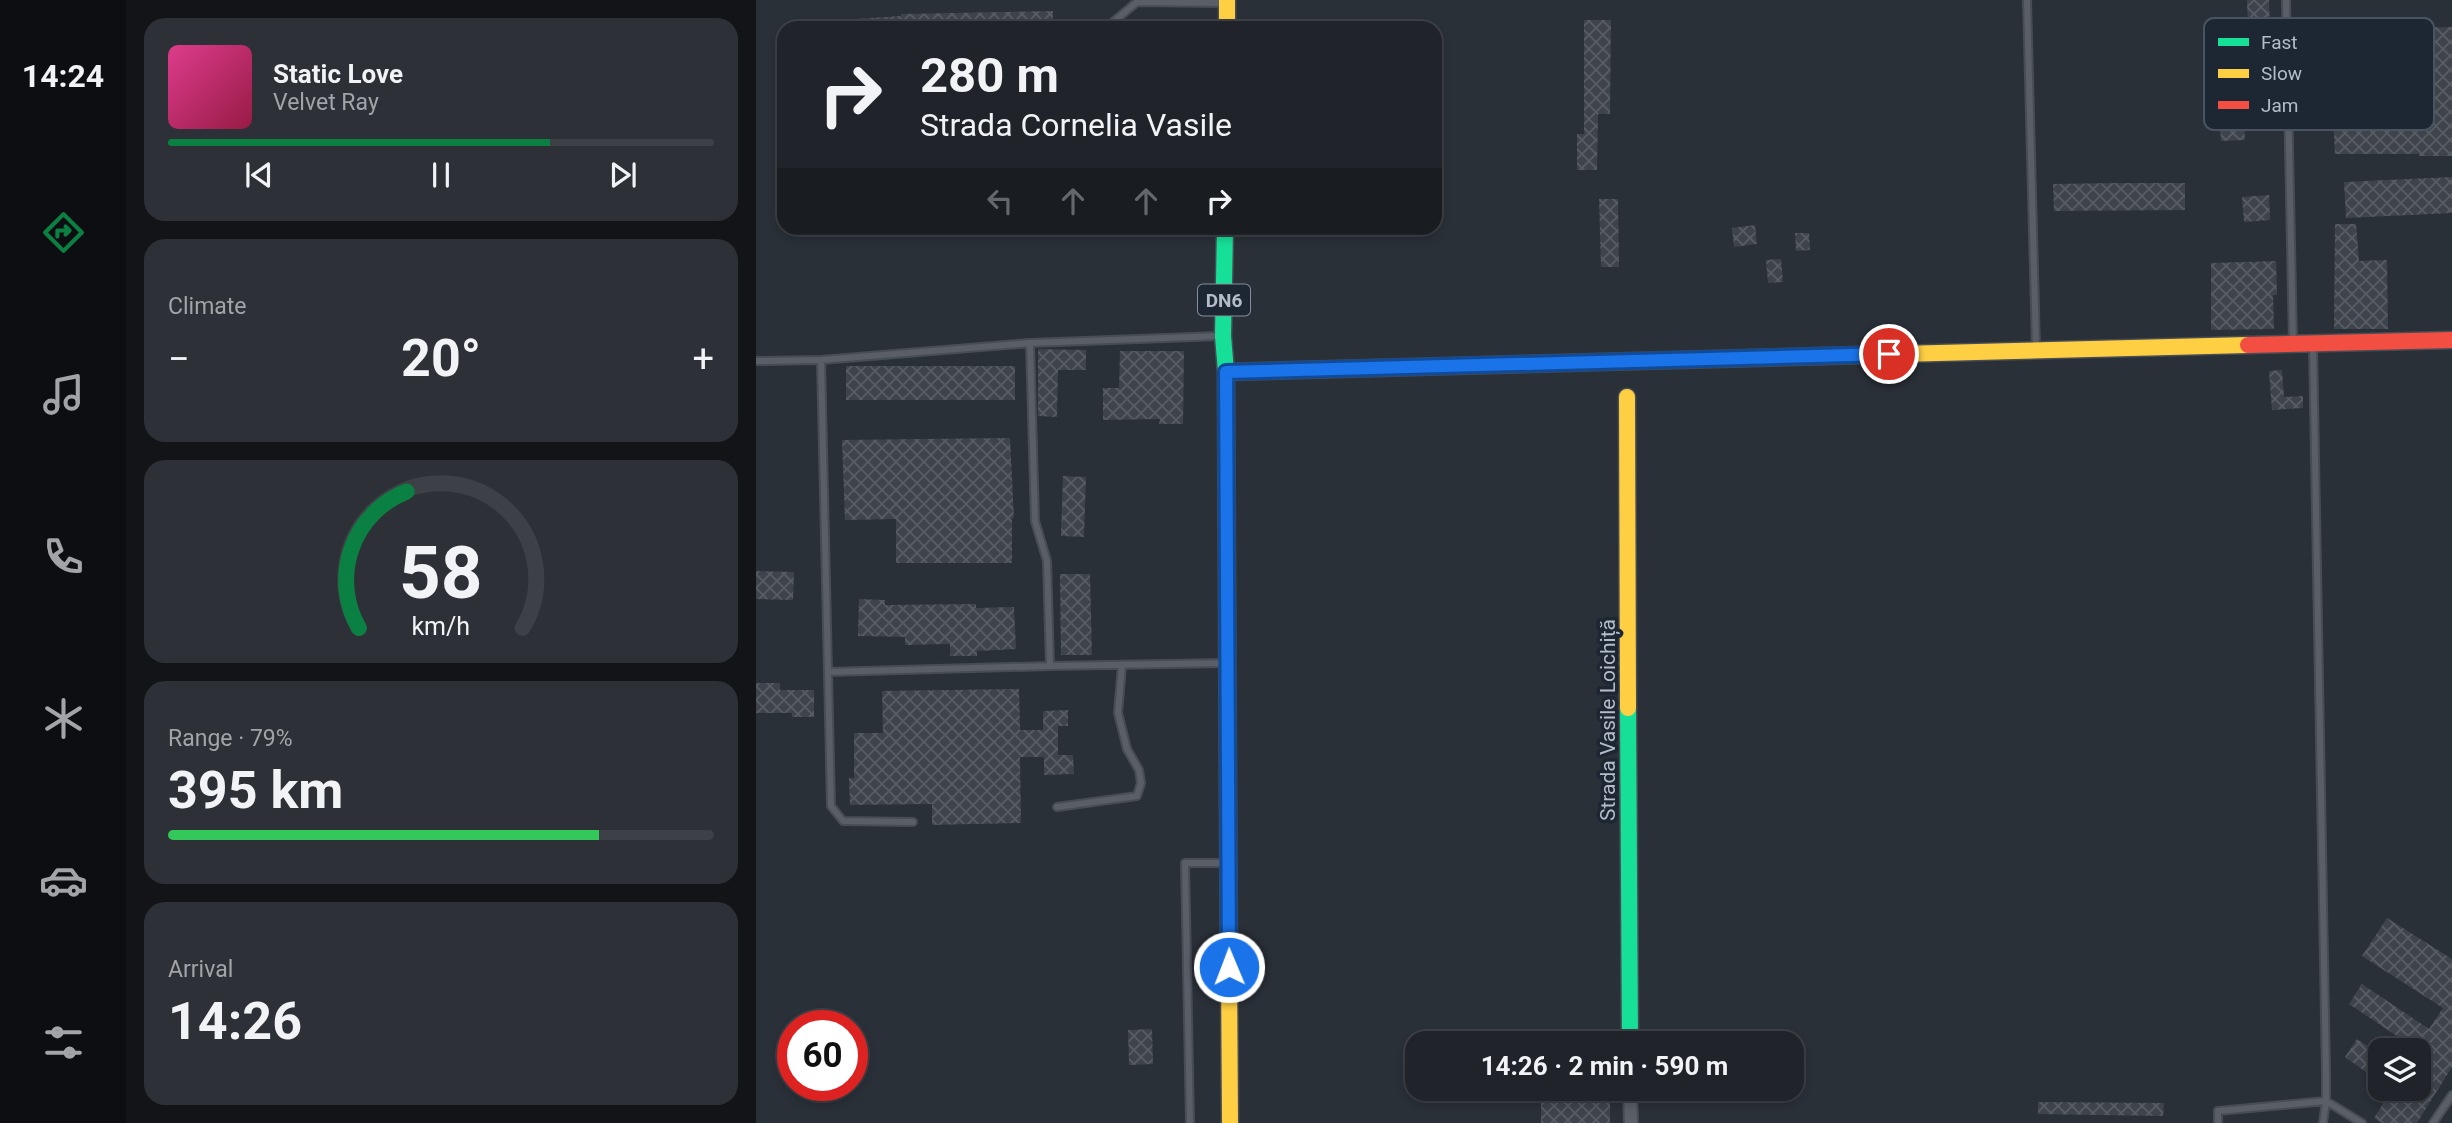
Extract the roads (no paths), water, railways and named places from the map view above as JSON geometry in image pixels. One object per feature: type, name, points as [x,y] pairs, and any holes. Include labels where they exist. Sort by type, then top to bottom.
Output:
[{"type":"street","points":[[1227,1],[1227,21]]},
{"type":"street","name":"DN6","points":[[1225,235],[1223,336],[1226,372],[1230,1123]]},
{"type":"street","points":[[1226,372],[2452,340]]},
{"type":"street","name":"Strada Vasile Loichiță","points":[[1627,397],[1630,1031]]},
{"type":"street","points":[[1630,1101],[1630,1123]]},
{"type":"lane","points":[[2026,0],[2036,350]]},
{"type":"lane","points":[[2286,0],[2286,18]]},
{"type":"lane","points":[[1114,21],[1137,2],[1227,1]]},
{"type":"lane","points":[[2289,130],[2293,345]]},
{"type":"lane","points":[[756,361],[821,360],[1030,343],[1223,336]]},
{"type":"lane","points":[[1030,343],[1035,522],[1046,561],[1050,666]]},
{"type":"lane","points":[[2313,343],[2326,1066],[2323,1123]]},
{"type":"lane","points":[[821,360],[831,806],[843,821],[913,822]]},
{"type":"lane","points":[[828,672],[1226,663]]},
{"type":"lane","points":[[1058,807],[1137,796],[1141,783],[1139,770],[1127,749],[1118,713],[1122,666]]},
{"type":"lane","points":[[1190,1123],[1185,863],[1228,863]]},
{"type":"lane","points":[[2433,1123],[2452,1095]]},
{"type":"lane","points":[[2218,1123],[2218,1111],[2326,1101],[2362,1123]]}]
